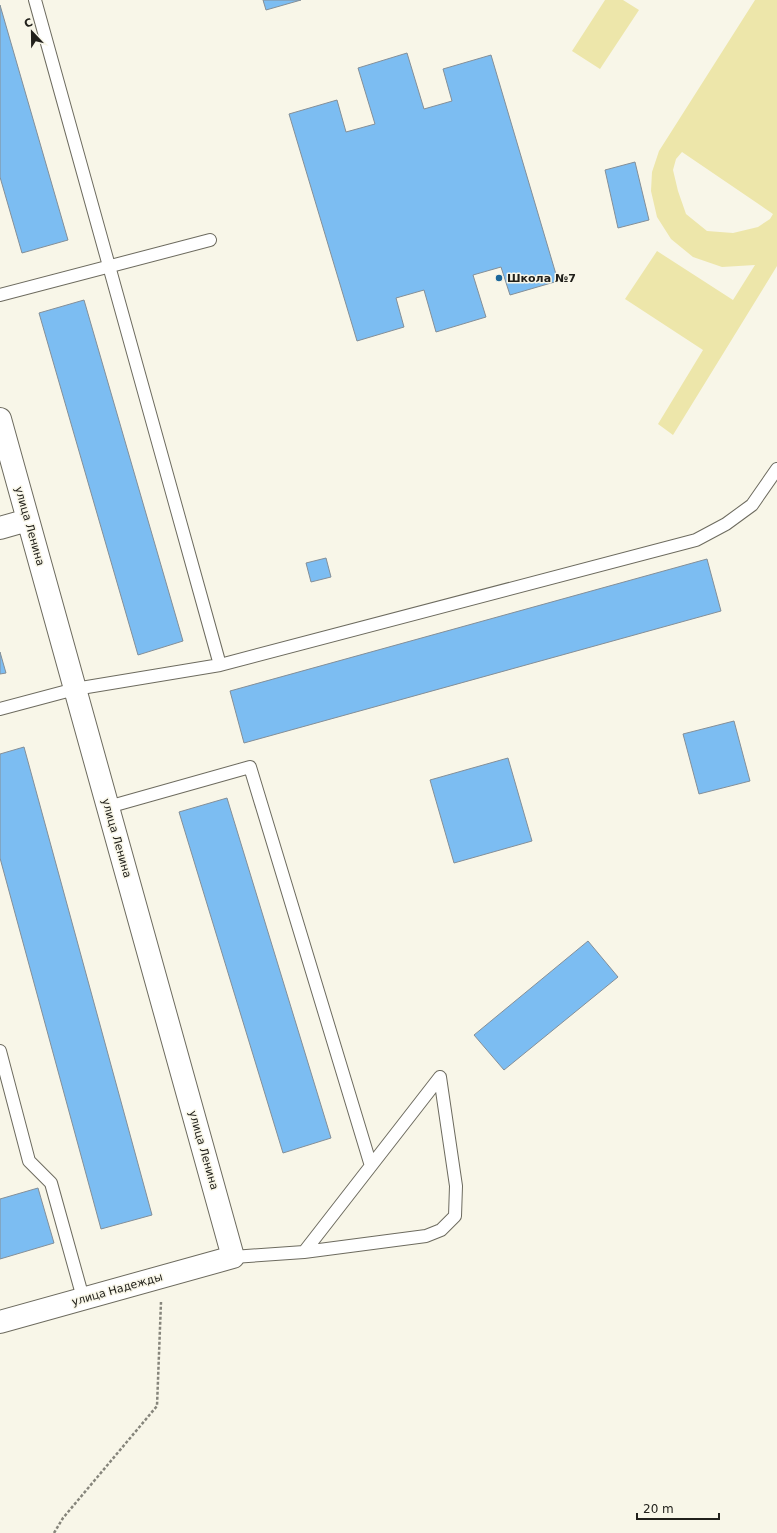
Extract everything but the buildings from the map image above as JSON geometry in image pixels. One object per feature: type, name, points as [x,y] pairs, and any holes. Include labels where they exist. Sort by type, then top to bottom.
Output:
[{"type":"street","name":"улица Ленина","points":[[0,419],[233,1257]]},
{"type":"street","points":[[0,528],[28,520]]},
{"type":"street","name":"улица Надежды","points":[[0,1322],[233,1257]]},
{"type":"lane","points":[[35,0],[220,665]]},
{"type":"lane","points":[[0,295],[210,240]]},
{"type":"lane","points":[[0,709],[75,689],[220,665],[696,540],[726,524],[752,505],[777,469]]},
{"type":"lane","points":[[108,807],[250,767],[371,1166]]},
{"type":"lane","points":[[0,1051],[29,1161],[51,1182],[83,1298]]},
{"type":"lane","points":[[233,1257],[304,1252],[426,1236],[441,1230],[455,1216],[456,1186],[440,1077],[304,1252]]},
{"type":"path","points":[[54,1533],[63,1518],[157,1406],[162,1277]]},
{"type":"shaded area","points":[[605,0],[623,0],[639,10],[600,69],[572,51]]},
{"type":"shaded area","points":[[755,0],[777,0],[777,266],[673,435],[658,424],[703,350],[625,299],[657,251],[733,300],[755,265],[722,267],[693,257],[671,239],[657,217],[651,191],[652,172],[659,151]],"holes":[[[682,152],[773,214],[770,219],[758,227],[733,233],[707,231],[686,214],[673,170],[676,159]]]},
{"type":"place","name":"Школа №7","points":[[499,278]]}]
